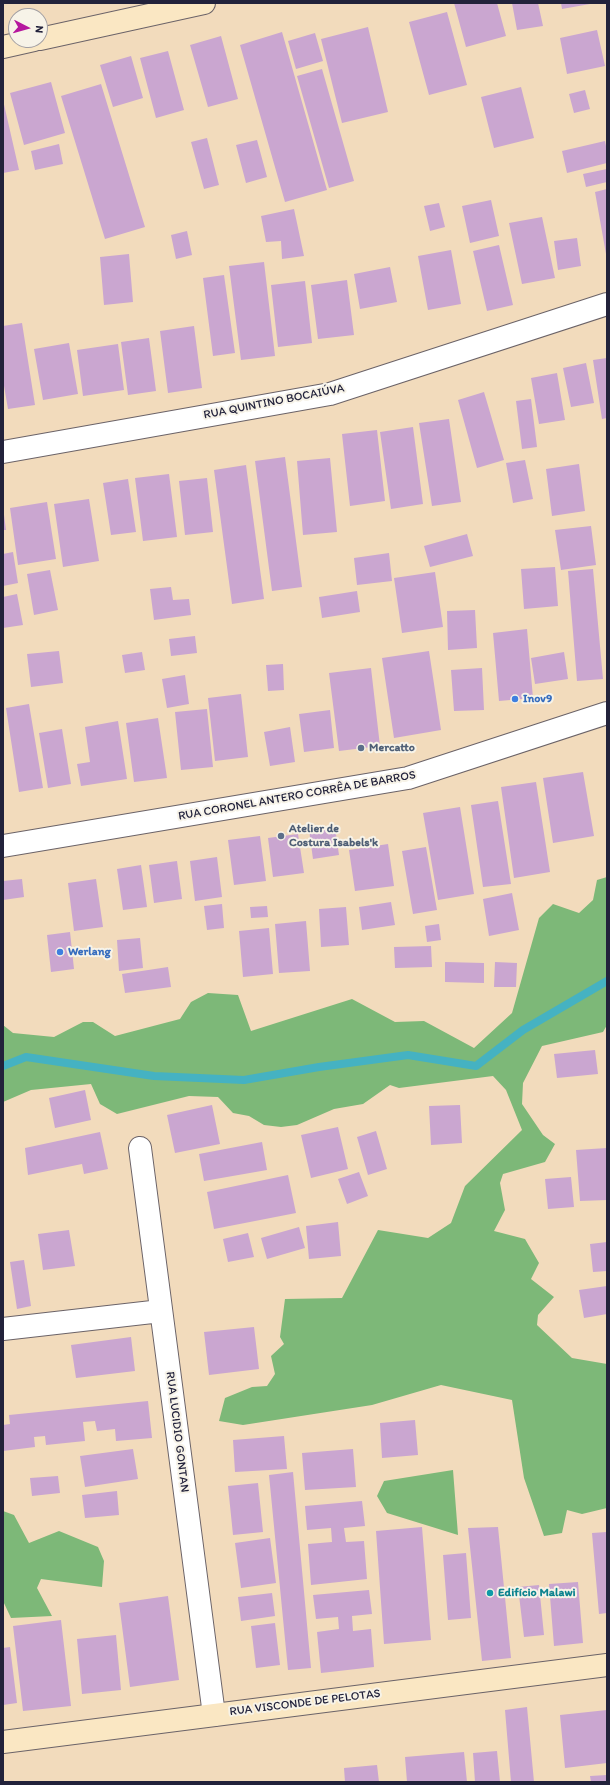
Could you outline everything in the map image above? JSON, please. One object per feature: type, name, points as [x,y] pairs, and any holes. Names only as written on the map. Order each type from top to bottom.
[{"type":"street","points":[[48,37],[204,3]]},
{"type":"street","name":"RUA QUINTINO BOCAIÚVA","points":[[3,452],[330,394],[607,304]]},
{"type":"street","name":"RUA CORONEL ANTERO CORRÊA DE BARROS","points":[[3,846],[408,778],[607,712]]},
{"type":"street","name":"RUA LUCIDIO GONTAN","points":[[140,1148],[214,1715]]},
{"type":"street","points":[[3,1330],[161,1311]]},
{"type":"street","name":"RUA VISCONDE DE PELOTAS","points":[[3,1742],[607,1665]]},
{"type":"green space","points":[[607,877],[607,1025],[603,1032],[542,1046],[523,1083],[522,1104],[543,1135],[555,1144],[545,1162],[503,1174],[500,1183],[505,1210],[494,1231],[525,1239],[539,1263],[531,1279],[554,1297],[538,1315],[537,1325],[572,1358],[607,1364],[607,1508],[582,1514],[567,1510],[562,1533],[544,1536],[524,1478],[512,1400],[441,1385],[372,1405],[243,1425],[219,1421],[225,1398],[252,1387],[267,1386],[275,1374],[271,1356],[284,1344],[280,1337],[285,1299],[342,1298],[378,1230],[428,1238],[451,1223],[465,1186],[522,1130],[506,1090],[493,1076],[399,1088],[390,1085],[363,1104],[334,1109],[297,1125],[281,1127],[264,1125],[249,1116],[233,1113],[218,1097],[189,1096],[117,1114],[100,1104],[91,1084],[31,1090],[3,1102],[3,1025],[13,1033],[54,1037],[83,1022],[93,1022],[115,1036],[180,1019],[191,1002],[208,993],[238,995],[251,1031],[352,999],[395,1022],[424,1021],[474,1048],[512,1013],[539,918],[553,904],[579,913],[593,900],[597,880]]},
{"type":"green space","points":[[453,1470],[458,1535],[387,1513],[377,1496],[384,1481]]},
{"type":"green space","points":[[3,1511],[14,1515],[29,1543],[59,1531],[98,1547],[104,1561],[102,1587],[41,1579],[37,1588],[52,1616],[11,1618],[3,1601]]},
{"type":"building","points":[[454,3],[497,3],[506,36],[466,47]]},
{"type":"building","points":[[512,3],[538,3],[543,26],[517,30]]},
{"type":"building","points":[[561,3],[590,3],[590,4],[562,9]]},
{"type":"building","points":[[447,12],[467,85],[429,95],[409,22]]},
{"type":"building","points":[[368,27],[388,112],[342,123],[321,39]]},
{"type":"building","points":[[597,30],[605,66],[567,74],[560,38]]},
{"type":"building","points":[[282,32],[327,190],[285,202],[240,45]]},
{"type":"building","points":[[315,33],[323,61],[296,69],[288,41]]},
{"type":"building","points":[[221,36],[238,99],[208,107],[190,45]]},
{"type":"building","points":[[168,51],[184,110],[156,118],[140,58]]},
{"type":"building","points":[[131,56],[143,98],[113,107],[100,65]]},
{"type":"building","points":[[322,69],[354,181],[329,188],[297,76]]},
{"type":"building","points":[[51,82],[65,133],[24,145],[10,93]]},
{"type":"building","points":[[101,84],[145,227],[105,239],[61,96]]},
{"type":"building","points":[[521,87],[534,138],[494,148],[481,97]]},
{"type":"building","points":[[585,90],[590,109],[574,113],[569,94]]},
{"type":"building","points":[[3,100],[19,170],[3,173]]},
{"type":"building","points":[[207,138],[219,185],[204,189],[191,142]]},
{"type":"building","points":[[257,140],[267,177],[246,183],[236,145]]},
{"type":"building","points":[[605,141],[607,163],[567,173],[562,151]]},
{"type":"building","points":[[59,144],[63,164],[35,170],[31,151]]},
{"type":"building","points":[[607,169],[607,182],[586,187],[583,174]]},
{"type":"building","points":[[607,189],[607,254],[606,254],[595,192]]},
{"type":"building","points":[[491,200],[499,236],[470,243],[462,206]]},
{"type":"building","points":[[439,203],[445,227],[430,231],[424,206]]},
{"type":"building","points":[[294,209],[304,256],[282,259],[281,241],[266,242],[261,216]]},
{"type":"building","points":[[542,217],[555,278],[522,284],[509,223]]},
{"type":"building","points":[[187,231],[192,255],[176,259],[171,235]]},
{"type":"building","points":[[577,238],[581,266],[558,270],[554,241]]},
{"type":"building","points":[[499,245],[513,305],[487,311],[473,251]]},
{"type":"building","points":[[451,250],[461,304],[428,310],[418,256]]},
{"type":"building","points":[[129,254],[133,302],[104,305],[100,257]]},
{"type":"building","points":[[264,262],[275,356],[241,360],[229,266]]},
{"type":"building","points":[[390,267],[397,302],[360,309],[354,274]]},
{"type":"building","points":[[224,275],[235,353],[213,356],[203,278]]},
{"type":"building","points":[[347,280],[354,335],[318,339],[311,285]]},
{"type":"building","points":[[305,281],[312,343],[278,347],[271,285]]},
{"type":"building","points":[[22,323],[35,405],[8,409],[3,380],[3,326]]},
{"type":"building","points":[[194,326],[202,388],[168,393],[160,331]]},
{"type":"building","points":[[149,338],[156,391],[128,395],[121,342]]},
{"type":"building","points":[[69,343],[78,394],[43,400],[34,349]]},
{"type":"building","points":[[118,344],[124,390],[83,396],[77,350]]},
{"type":"building","points":[[607,358],[607,418],[602,419],[593,360]]},
{"type":"building","points":[[586,363],[594,403],[571,407],[563,368]]},
{"type":"building","points":[[557,373],[565,420],[539,424],[531,378]]},
{"type":"building","points":[[484,392],[504,460],[477,468],[458,400]]},
{"type":"building","points":[[531,399],[537,447],[522,449],[516,401]]},
{"type":"building","points":[[449,419],[461,502],[432,506],[419,423]]},
{"type":"building","points":[[413,427],[423,504],[391,509],[380,432]]},
{"type":"building","points":[[377,430],[385,501],[350,506],[342,434]]},
{"type":"building","points":[[285,457],[302,587],[272,591],[255,461]]},
{"type":"building","points":[[330,458],[337,532],[303,535],[297,461]]},
{"type":"building","points":[[525,460],[533,499],[513,503],[506,463]]},
{"type":"building","points":[[579,464],[585,511],[552,516],[546,469]]},
{"type":"building","points":[[246,465],[264,599],[232,604],[214,470]]},
{"type":"building","points":[[169,474],[177,537],[143,541],[135,478]]},
{"type":"building","points":[[207,478],[213,532],[185,535],[179,481]]},
{"type":"building","points":[[128,479],[136,532],[111,535],[103,483]]},
{"type":"building","points":[[89,499],[99,561],[63,567],[54,504]]},
{"type":"building","points":[[47,502],[56,559],[18,565],[10,508]]},
{"type":"building","points":[[3,507],[6,530],[3,530]]},
{"type":"building","points":[[591,526],[596,565],[561,570],[555,530]]},
{"type":"building","points":[[467,534],[473,556],[430,567],[424,546]]},
{"type":"building","points":[[13,552],[18,583],[3,586],[3,554]]},
{"type":"building","points":[[389,553],[392,581],[357,585],[354,558]]},
{"type":"building","points":[[555,567],[558,606],[524,609],[521,569]]},
{"type":"building","points":[[593,569],[603,679],[577,681],[568,571]]},
{"type":"building","points":[[50,570],[58,610],[34,615],[27,574]]},
{"type":"building","points":[[435,572],[443,627],[402,633],[394,578]]},
{"type":"building","points":[[171,587],[173,600],[189,599],[191,615],[154,620],[150,589]]},
{"type":"building","points":[[357,591],[360,612],[322,618],[319,597]]},
{"type":"building","points":[[17,594],[23,625],[3,628],[3,597]]},
{"type":"building","points":[[475,610],[477,648],[448,650],[447,611]]},
{"type":"building","points":[[527,629],[533,698],[499,701],[493,633]]},
{"type":"building","points":[[195,636],[197,653],[171,656],[169,639]]},
{"type":"building","points":[[59,651],[63,683],[31,687],[27,654]]},
{"type":"building","points":[[429,651],[441,730],[394,738],[382,658]]},
{"type":"building","points":[[142,652],[145,670],[125,673],[122,655]]},
{"type":"building","points":[[564,652],[568,679],[535,684],[531,658]]},
{"type":"building","points":[[283,664],[284,690],[268,691],[266,665]]},
{"type":"building","points":[[371,668],[380,746],[339,751],[329,673]]},
{"type":"building","points":[[482,668],[484,710],[454,711],[451,670]]},
{"type":"building","points":[[185,675],[189,704],[167,708],[162,679]]},
{"type":"building","points":[[241,694],[248,757],[215,761],[208,698]]},
{"type":"building","points":[[29,704],[43,788],[19,792],[6,708]]},
{"type":"building","points":[[207,709],[213,767],[181,770],[175,712]]},
{"type":"building","points":[[330,710],[334,748],[304,752],[299,714]]},
{"type":"building","points":[[158,718],[167,778],[134,782],[126,723]]},
{"type":"building","points":[[118,721],[127,779],[81,786],[77,764],[90,762],[85,727]]},
{"type":"building","points":[[290,727],[295,762],[270,766],[264,732]]},
{"type":"building","points":[[62,729],[71,784],[48,788],[39,733]]},
{"type":"building","points":[[583,772],[594,836],[553,843],[543,778]]},
{"type":"building","points":[[536,782],[550,872],[514,878],[501,787]]},
{"type":"building","points":[[498,801],[511,884],[483,887],[471,805]]},
{"type":"building","points":[[460,807],[474,894],[438,900],[423,813]]},
{"type":"building","points":[[335,827],[339,855],[313,859],[309,830]]},
{"type":"building","points":[[298,834],[304,873],[273,877],[268,838]]},
{"type":"building","points":[[260,836],[266,881],[234,885],[228,840]]},
{"type":"building","points":[[388,844],[394,886],[355,891],[349,850]]},
{"type":"building","points":[[426,847],[437,910],[413,914],[402,851]]},
{"type":"building","points":[[217,857],[222,897],[195,901],[190,861]]},
{"type":"building","points":[[177,861],[182,899],[154,903],[149,865]]},
{"type":"building","points":[[141,865],[147,907],[123,910],[117,869]]},
{"type":"building","points":[[22,879],[24,897],[3,900],[3,881]]},
{"type":"building","points":[[96,879],[103,927],[74,931],[68,883]]},
{"type":"building","points":[[512,893],[519,930],[489,936],[483,899]]},
{"type":"building","points":[[391,902],[395,925],[362,930],[359,907]]},
{"type":"building","points":[[222,904],[224,928],[207,930],[204,906]]},
{"type":"building","points":[[267,906],[268,917],[251,918],[250,907]]},
{"type":"building","points":[[346,907],[349,945],[321,947],[319,909]]},
{"type":"building","points":[[306,921],[310,971],[279,973],[275,924]]},
{"type":"building","points":[[439,924],[441,940],[427,942],[425,926]]},
{"type":"building","points":[[269,928],[273,974],[243,977],[239,931]]},
{"type":"building","name":"Werlang","points":[[70,932],[74,969],[51,972],[47,935]]},
{"type":"building","points":[[140,938],[143,968],[119,971],[117,940]]},
{"type":"building","points":[[431,946],[432,967],[395,968],[394,947]]},
{"type":"building","points":[[445,962],[484,963],[484,983],[445,982]]},
{"type":"building","points":[[495,962],[517,963],[516,987],[494,987]]},
{"type":"building","points":[[168,967],[171,987],[125,993],[122,974]]},
{"type":"building","points":[[595,1050],[598,1074],[557,1078],[554,1054]]},
{"type":"building","points":[[85,1090],[91,1120],[55,1128],[49,1098]]},
{"type":"building","points":[[212,1105],[220,1144],[175,1153],[167,1115]]},
{"type":"building","points":[[460,1105],[462,1143],[431,1145],[429,1106]]},
{"type":"building","points":[[338,1127],[348,1169],[311,1178],[301,1135]]},
{"type":"building","points":[[376,1131],[387,1169],[368,1175],[357,1137]]},
{"type":"building","points":[[100,1132],[108,1169],[84,1174],[82,1164],[28,1175],[25,1148]]},
{"type":"building","points":[[262,1142],[267,1170],[204,1181],[199,1154]]},
{"type":"building","points":[[607,1148],[607,1200],[580,1201],[576,1150]]},
{"type":"building","points":[[359,1172],[368,1196],[347,1204],[338,1179]]},
{"type":"building","points":[[288,1175],[296,1213],[214,1229],[207,1192]]},
{"type":"building","points":[[571,1177],[574,1207],[548,1209],[545,1179]]},
{"type":"building","points":[[338,1222],[341,1256],[309,1259],[306,1226]]},
{"type":"building","points":[[299,1227],[305,1248],[267,1259],[261,1238]]},
{"type":"building","points":[[69,1230],[75,1266],[43,1270],[38,1234]]},
{"type":"building","points":[[248,1233],[254,1257],[228,1262],[223,1239]]},
{"type":"building","points":[[607,1242],[607,1271],[593,1272],[590,1244]]},
{"type":"building","points":[[24,1260],[31,1306],[17,1309],[10,1262]]},
{"type":"building","points":[[607,1286],[607,1314],[584,1318],[579,1290]]},
{"type":"building","points":[[254,1327],[259,1369],[209,1375],[204,1332]]},
{"type":"building","points":[[131,1337],[135,1371],[76,1378],[71,1345]]},
{"type":"building","points":[[148,1401],[152,1438],[116,1441],[115,1429],[97,1431],[95,1421],[83,1422],[85,1441],[46,1445],[45,1436],[34,1437],[35,1447],[3,1451],[3,1425],[10,1424],[9,1415]]},
{"type":"building","points":[[415,1420],[418,1455],[382,1458],[380,1423]]},
{"type":"building","points":[[284,1436],[287,1469],[235,1472],[233,1440]]},
{"type":"building","points":[[133,1449],[138,1479],[85,1487],[80,1456]]},
{"type":"building","points":[[353,1449],[356,1487],[305,1490],[302,1453]]},
{"type":"building","points":[[293,1472],[311,1668],[288,1670],[269,1475]]},
{"type":"building","points":[[58,1476],[60,1493],[32,1496],[30,1478]]},
{"type":"building","points":[[258,1483],[263,1532],[233,1535],[228,1486]]},
{"type":"building","points":[[117,1491],[119,1515],[85,1518],[82,1495]]},
{"type":"building","points":[[362,1501],[365,1526],[344,1528],[346,1542],[364,1541],[367,1579],[311,1585],[308,1544],[332,1542],[331,1528],[307,1530],[305,1506]]},
{"type":"building","points":[[422,1527],[431,1640],[384,1644],[376,1531]]},
{"type":"building","name":"Edifício Malawi","points":[[498,1527],[511,1658],[482,1661],[468,1528]]},
{"type":"building","points":[[607,1532],[607,1613],[599,1614],[592,1533]]},
{"type":"building","points":[[270,1538],[276,1583],[241,1588],[235,1543]]},
{"type":"building","points":[[466,1553],[471,1618],[448,1620],[443,1555]]},
{"type":"building","points":[[578,1582],[583,1643],[554,1646],[549,1584]]},
{"type":"building","points":[[539,1585],[544,1635],[524,1637],[518,1587]]},
{"type":"building","points":[[369,1590],[372,1614],[352,1616],[353,1631],[371,1629],[374,1667],[321,1673],[317,1632],[339,1629],[338,1617],[316,1619],[313,1595]]},
{"type":"building","points":[[272,1593],[275,1616],[241,1621],[238,1597]]},
{"type":"building","points":[[168,1596],[179,1680],[130,1687],[119,1603]]},
{"type":"building","points":[[61,1620],[71,1706],[23,1711],[13,1626]]},
{"type":"building","points":[[275,1623],[280,1665],[256,1668],[251,1626]]},
{"type":"building","points":[[116,1635],[121,1690],[82,1694],[77,1639]]},
{"type":"building","points":[[10,1647],[17,1703],[3,1705],[3,1648]]},
{"type":"building","points":[[527,1707],[534,1782],[511,1782],[505,1710]]},
{"type":"building","points":[[607,1710],[607,1763],[565,1768],[560,1715]]},
{"type":"building","points":[[497,1751],[500,1782],[475,1782],[473,1753]]},
{"type":"building","points":[[464,1752],[467,1782],[407,1782],[405,1757]]},
{"type":"building","points":[[377,1765],[379,1782],[345,1782],[344,1768]]},
{"type":"building","points":[[607,1775],[607,1782],[591,1782],[590,1776]]},
{"type":"waterway","points":[[3,1066],[26,1057],[154,1076],[244,1080],[319,1067],[408,1055],[476,1066],[523,1030],[607,981]]},
{"type":"place","name":"Inov9","points":[[515,699]]},
{"type":"place","name":"Mercatto","points":[[361,748]]},
{"type":"place","name":"Atelier de Costura Isabels'k","points":[[281,836]]},
{"type":"place","name":"Werlang","points":[[60,952]]},
{"type":"place","name":"Edifício Malawi","points":[[490,1593]]}]
